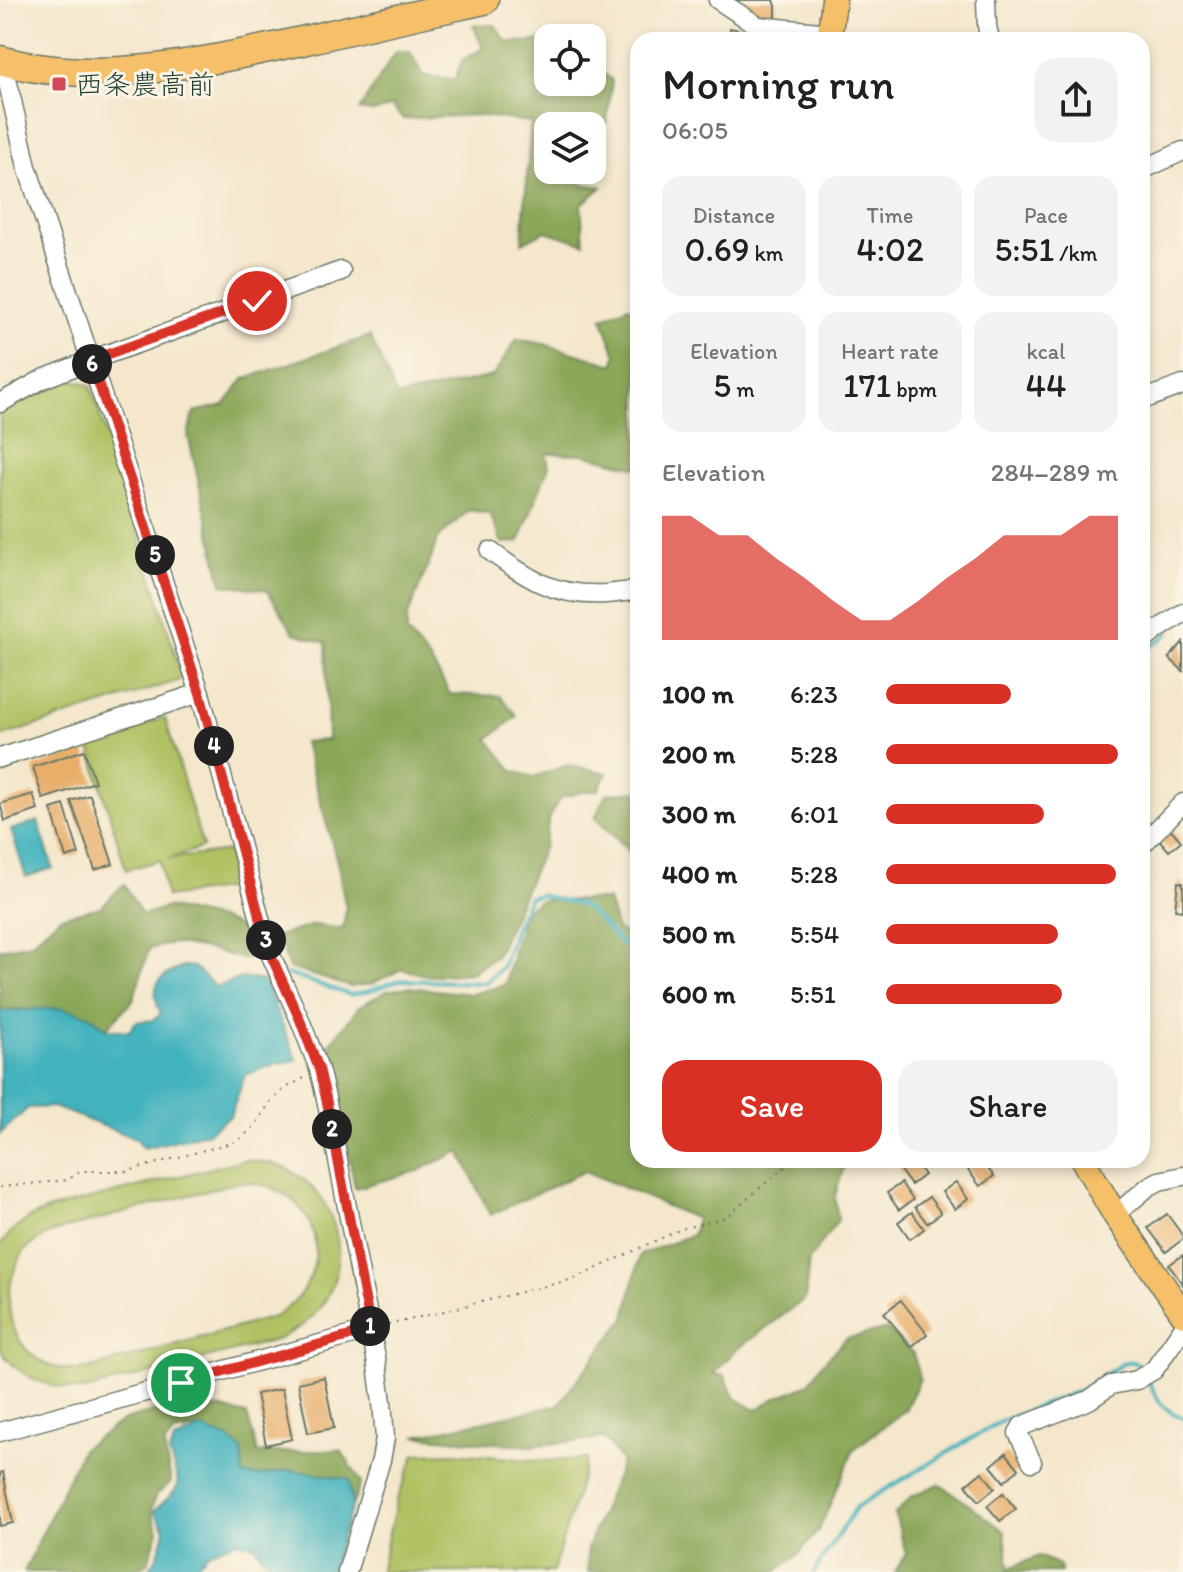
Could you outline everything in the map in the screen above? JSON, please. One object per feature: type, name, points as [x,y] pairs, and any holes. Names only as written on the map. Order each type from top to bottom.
[{"type":"highway","points":[[1,60],[45,70],[135,71],[240,54],[484,0]]},
{"type":"main road","points":[[831,32],[834,0]]},
{"type":"main road","points":[[1088,1168],[1115,1215],[1183,1314]]},
{"type":"street","points":[[718,0],[758,26],[797,32]]},
{"type":"street","points":[[986,0],[988,32]]},
{"type":"street","points":[[1,60],[27,167],[200,693],[268,949],[300,1020],[319,1069],[326,1098],[371,1330],[385,1438],[347,1572]]},
{"type":"street","points":[[1150,166],[1183,151]]},
{"type":"street","points":[[0,403],[43,379],[91,360],[341,271]]},
{"type":"street","points":[[1150,397],[1183,385]]},
{"type":"street","points":[[490,551],[540,585],[568,592],[630,592]]},
{"type":"street","points":[[1150,635],[1183,613]]},
{"type":"street","points":[[0,758],[200,693]]},
{"type":"street","points":[[1150,837],[1183,803]]},
{"type":"street","points":[[1115,1215],[1148,1187],[1159,1181],[1183,1176]]},
{"type":"street","points":[[1032,1462],[1018,1433],[1022,1426],[1089,1400],[1111,1385],[1137,1380],[1154,1370],[1183,1328]]},
{"type":"street","points":[[0,1432],[371,1330]]},
{"type":"path","points":[[0,1187],[68,1180],[80,1171],[128,1171],[238,1141],[254,1127],[269,1104],[284,1089],[319,1069]]},
{"type":"path","points":[[371,1330],[574,1279],[681,1229],[726,1217],[784,1168]]},
{"type":"green space","points":[[473,25],[495,25],[507,42],[534,41],[534,96],[606,96],[606,76],[612,80],[606,123],[606,112],[534,112],[534,184],[602,187],[581,205],[584,243],[545,231],[522,243],[531,122],[475,115],[403,119],[392,106],[373,112],[359,110],[396,52],[410,52],[424,76],[455,79],[462,60],[483,48]]},
{"type":"green space","points":[[630,307],[630,466],[583,454],[546,453],[549,466],[519,542],[502,543],[490,514],[469,510],[437,539],[407,617],[407,633],[431,661],[450,694],[500,696],[517,716],[488,739],[513,771],[534,777],[568,765],[607,773],[598,790],[560,798],[549,817],[544,846],[496,956],[471,973],[430,976],[402,969],[371,984],[351,987],[289,968],[278,936],[314,925],[343,929],[346,909],[338,865],[304,742],[328,740],[326,643],[294,633],[267,590],[222,584],[188,435],[194,412],[224,405],[244,379],[370,336],[397,397],[493,376],[517,339],[613,365],[616,355],[602,318]]},
{"type":"green space","points":[[71,379],[90,385],[182,677],[0,737],[0,413]]},
{"type":"green space","points":[[165,718],[203,847],[168,859],[228,851],[233,888],[166,897],[160,860],[126,870],[88,741]]},
{"type":"green space","points":[[630,792],[630,852],[595,818],[606,794]]},
{"type":"green space","points":[[124,884],[142,915],[167,907],[223,920],[254,935],[261,955],[242,959],[173,943],[149,949],[133,1000],[106,1029],[89,1015],[14,1009],[0,1011],[0,949],[31,943],[60,917],[101,907]]},
{"type":"green space","points":[[541,900],[608,900],[617,930],[630,936],[630,1168],[844,1168],[835,1196],[838,1220],[809,1260],[805,1299],[737,1349],[713,1374],[725,1376],[734,1397],[756,1410],[809,1384],[821,1365],[846,1339],[887,1329],[913,1353],[920,1379],[905,1410],[854,1449],[819,1530],[798,1555],[775,1572],[588,1572],[587,1548],[622,1462],[604,1438],[529,1446],[416,1436],[558,1405],[625,1318],[640,1255],[692,1235],[697,1219],[585,1171],[490,1215],[460,1151],[418,1171],[355,1188],[325,1050],[359,1007],[386,991],[408,987],[471,994],[505,985],[526,909]]},
{"type":"green space","points":[[243,1160],[270,1163],[304,1180],[330,1214],[338,1256],[335,1277],[327,1297],[314,1315],[279,1339],[85,1390],[60,1388],[26,1375],[0,1349],[0,1246],[11,1232],[29,1218],[50,1209]],"holes":[[[238,1182],[266,1186],[288,1197],[304,1214],[313,1234],[315,1256],[310,1278],[296,1299],[274,1317],[83,1370],[46,1364],[31,1354],[21,1342],[13,1327],[9,1295],[18,1263],[35,1241],[53,1232]]]},
{"type":"green space","points":[[179,1405],[210,1406],[247,1415],[258,1453],[341,1450],[361,1482],[352,1507],[348,1479],[290,1470],[258,1476],[243,1475],[201,1428],[174,1433],[164,1446],[171,1482],[156,1495],[151,1510],[158,1531],[148,1563],[130,1572],[24,1572],[82,1449],[124,1420]]},
{"type":"green space","points":[[454,1453],[542,1461],[587,1459],[553,1572],[380,1572],[396,1503],[415,1454]]},
{"type":"green space","points":[[939,1484],[1005,1532],[1009,1568],[1039,1556],[1059,1565],[1061,1572],[895,1572],[906,1554],[895,1514],[912,1496]]},
{"type":"water","points":[[38,821],[53,868],[26,877],[11,830]]},
{"type":"water","points":[[185,966],[194,967],[216,987],[241,978],[264,981],[297,1060],[245,1075],[230,1116],[207,1133],[144,1148],[137,1139],[54,1107],[28,1108],[0,1134],[0,1011],[61,1008],[89,1015],[107,1029],[129,1031],[136,1022],[153,1020],[161,1014],[155,995],[158,983]]},
{"type":"water","points":[[201,1428],[229,1439],[242,1449],[243,1475],[258,1476],[290,1470],[349,1479],[352,1507],[330,1572],[274,1572],[254,1545],[235,1541],[208,1553],[190,1572],[146,1572],[156,1558],[165,1529],[154,1511],[175,1491],[178,1481],[169,1453],[174,1441]]},
{"type":"building","points":[[730,0],[774,0],[776,20],[760,20]]},
{"type":"building","points":[[730,28],[750,32],[730,32]]},
{"type":"building","points":[[1183,642],[1183,671],[1169,658]]},
{"type":"building","points":[[84,750],[95,782],[43,799],[33,767]]},
{"type":"building","points":[[33,794],[38,810],[5,821],[0,804]]},
{"type":"building","points":[[90,795],[113,864],[95,870],[71,801]]},
{"type":"building","points":[[64,805],[79,854],[66,858],[51,809]]},
{"type":"building","points":[[1168,826],[1181,841],[1169,851],[1156,836]]},
{"type":"building","points":[[1178,882],[1183,883],[1183,911],[1175,910]]},
{"type":"building","points":[[919,1168],[924,1175],[911,1185],[899,1169]]},
{"type":"building","points":[[988,1168],[994,1176],[980,1186],[968,1170]]},
{"type":"building","points":[[956,1182],[968,1199],[955,1209],[942,1192]]},
{"type":"building","points":[[901,1183],[913,1200],[899,1210],[887,1193]]},
{"type":"building","points":[[929,1197],[941,1213],[927,1223],[915,1207]]},
{"type":"building","points":[[912,1212],[924,1229],[910,1239],[898,1222]]},
{"type":"building","points":[[1167,1214],[1183,1239],[1166,1252],[1148,1228]]},
{"type":"building","points":[[1183,1255],[1183,1285],[1169,1265]]},
{"type":"building","points":[[901,1300],[927,1334],[911,1347],[884,1313]]},
{"type":"building","points":[[324,1377],[334,1428],[308,1433],[298,1383]]},
{"type":"building","points":[[282,1389],[292,1439],[266,1445],[256,1394]]},
{"type":"building","points":[[1006,1453],[1019,1469],[1004,1482],[991,1466]]},
{"type":"building","points":[[3,1472],[13,1523],[0,1526],[0,1473]]},
{"type":"building","points":[[982,1472],[995,1488],[979,1501],[966,1485]]},
{"type":"building","points":[[1003,1493],[1016,1509],[1000,1521],[987,1506]]},
{"type":"waterway","points":[[1150,647],[1169,633]]},
{"type":"waterway","points":[[287,974],[351,995],[399,980],[485,983],[502,967],[529,897],[541,895],[581,905],[625,947],[630,948]]},
{"type":"waterway","points":[[814,1572],[856,1508],[871,1498],[1001,1421],[1083,1389],[1125,1362],[1136,1363],[1144,1370]]},
{"type":"waterway","points":[[1147,1378],[1160,1402],[1183,1418]]},
{"type":"place","name":"西条農高前","points":[[59,84]]},
{"type":"route","points":[[181,1383],[371,1330],[319,1069],[268,949],[200,693],[91,360],[257,301]]}]
